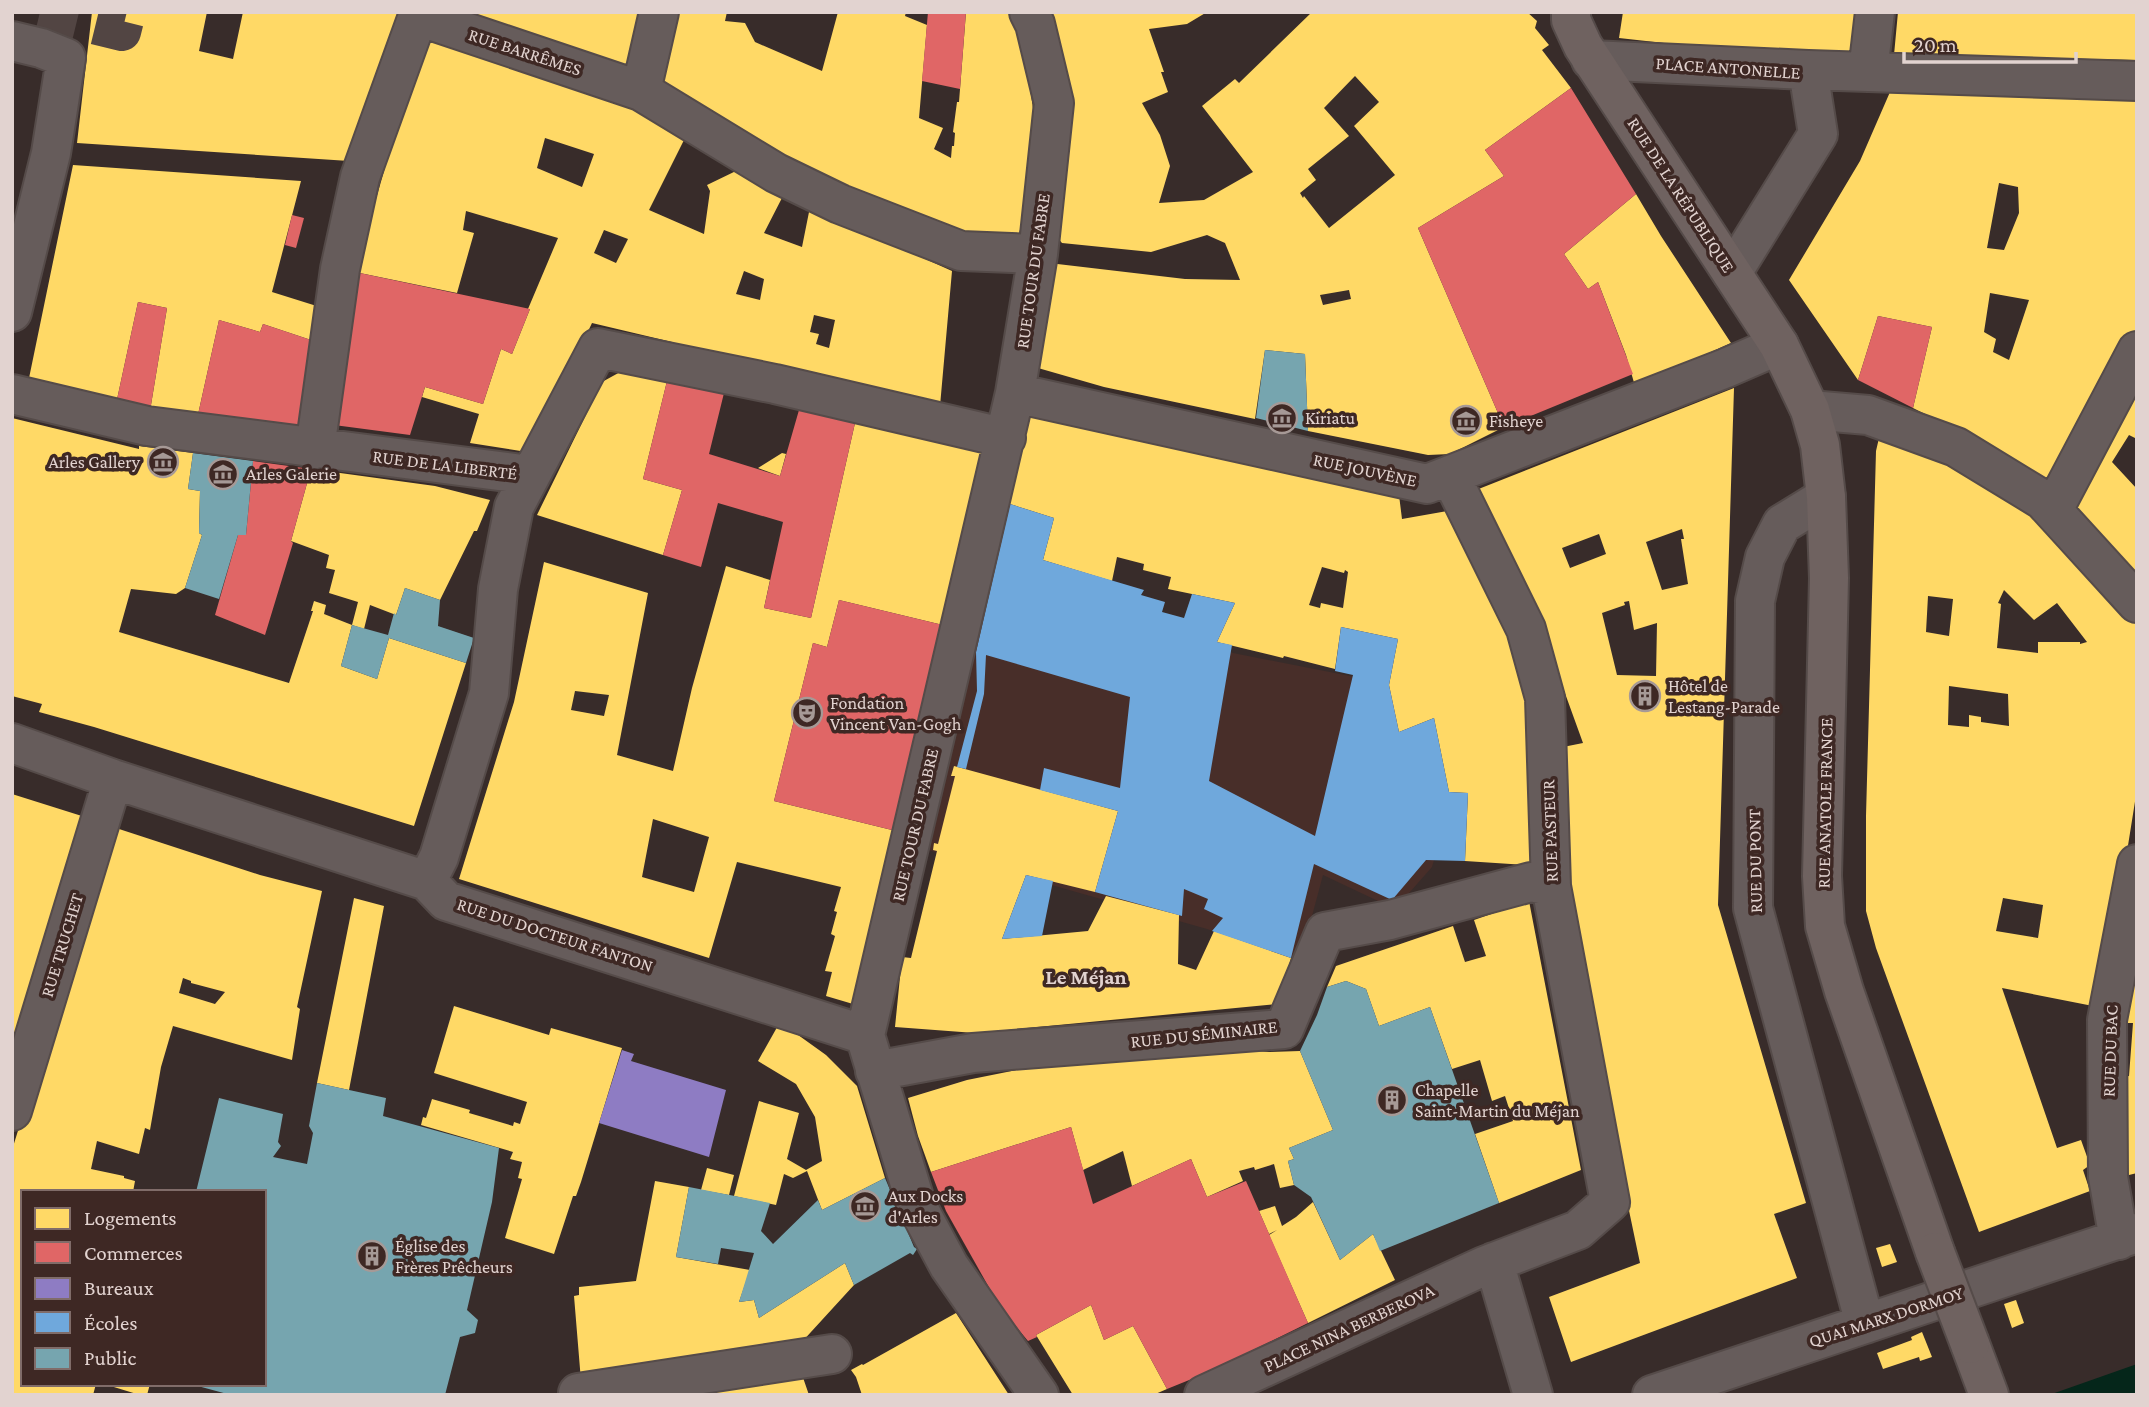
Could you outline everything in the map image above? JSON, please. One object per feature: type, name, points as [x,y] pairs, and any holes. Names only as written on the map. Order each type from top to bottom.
[{"type":"main road","name":"RUE DE LA RÉPUBLIQUE","points":[[1576,30],[1779,345]]},
{"type":"main road","name":"RUE ANATOLE FRANCE","points":[[1779,345],[1810,410],[1820,445],[1826,497],[1829,578],[1822,876],[1825,926],[1843,991],[1935,1252],[1989,1395]]},
{"type":"street","points":[[641,91],[659,12]]},
{"type":"street","name":"RUE TOUR DU FABRE","points":[[870,1053],[1006,438],[1038,254],[1054,103],[1030,12]]},
{"type":"street","points":[[1868,72],[1875,12]]},
{"type":"street","name":"RUE BARRÊMES","points":[[314,449],[340,269],[360,177],[418,16],[641,91],[776,173],[840,204],[961,251],[1038,254]]},
{"type":"street","name":"PLACE ANTONELLE","points":[[1576,30],[1808,71],[1818,134],[1732,273]]},
{"type":"street","points":[[12,41],[66,58],[51,153],[12,312]]},
{"type":"street","points":[[1808,71],[2137,81]]},
{"type":"street","name":"RUE JOUVÈNE","points":[[1015,393],[1427,484],[1779,345]]},
{"type":"street","name":"RUE DE LA LIBERTÉ","points":[[12,394],[147,426],[530,475],[598,348],[775,384],[1006,438]]},
{"type":"street","points":[[2053,510],[2137,351]]},
{"type":"street","points":[[1810,410],[1868,415],[1956,447],[2043,500],[2137,603]]},
{"type":"street","points":[[427,881],[439,857],[489,693],[500,575],[514,506],[530,475]]},
{"type":"street","name":"RUE PASTEUR","points":[[1450,475],[1526,629],[1545,698],[1551,886],[1610,1202]]},
{"type":"street","name":"RUE DU PONT","points":[[1826,497],[1782,524],[1765,557],[1755,601],[1752,908],[1864,1324]]},
{"type":"street","name":"RUE DU DOCTEUR FANTON","points":[[12,743],[113,779],[427,881],[446,901],[870,1053]]},
{"type":"street","name":"RUE TRUCHET","points":[[12,1111],[113,779]]},
{"type":"street","name":"RUE DU BAC","points":[[2128,1236],[2108,1177],[2107,1020],[2137,864]]},
{"type":"street","name":"RUE DU SÉMINAIRE","points":[[870,1053],[973,1053],[1284,1029],[1325,932],[1390,920],[1531,882],[1551,886]]},
{"type":"street","points":[[870,1053],[916,1204],[949,1266],[1039,1395]]},
{"type":"street","name":"PLACE NINA BERBEROVA","points":[[1204,1395],[1494,1262],[1578,1230],[1610,1202]]},
{"type":"street","name":"QUAI MARX DORMOY","points":[[1652,1395],[2128,1236]]},
{"type":"street","points":[[1494,1262],[1533,1395]]},
{"type":"street","points":[[578,1393],[832,1354]]},
{"type":"shaded area","points":[[998,543],[1233,653],[1396,685],[1452,797],[1432,867],[1395,909],[1323,875],[1300,961],[1207,929],[928,850]]},
{"type":"shaded area","points":[[2137,1364],[2137,1395],[2049,1395]]},
{"type":"building: Logements","points":[[92,12],[207,12],[199,51],[233,59],[243,12],[401,12],[349,161],[77,143]]},
{"type":"building: Logements","points":[[460,12],[649,12],[635,74]]},
{"type":"building: Logements","points":[[674,12],[727,12],[725,21],[745,23],[755,42],[822,71],[838,12],[906,12],[905,16],[927,25],[919,118],[943,128],[934,149],[951,158],[959,102],[966,12],[1018,12],[1035,121],[1026,205],[1017,242],[951,236],[884,210],[733,129],[660,85]]},
{"type":"building: Logements","points":[[1048,12],[1207,12],[1187,24],[1149,29],[1168,92],[1142,103],[1160,135],[1170,166],[1159,203],[1204,200],[1253,172],[1202,106],[1235,79],[1239,83],[1312,12],[1527,12],[1537,21],[1535,28],[1549,45],[1542,50],[1571,88],[1485,150],[1504,176],[1418,228],[1504,427],[1450,454],[1428,455],[1308,431],[1305,354],[1265,350],[1255,419],[1104,387],[1038,368],[1049,263],[1185,279],[1240,280],[1225,243],[1207,235],[1151,252],[1062,243],[1052,231]],"holes":[[[1355,76],[1379,102],[1354,126],[1395,175],[1329,228],[1300,193],[1316,180],[1308,169],[1349,136],[1324,108]],[[1349,290],[1351,299],[1323,305],[1320,295]]]},
{"type":"building: Logements","points":[[1623,12],[1861,12],[1857,54],[1700,47],[1619,38]]},
{"type":"building: Logements","points":[[1898,12],[2137,12],[2137,60],[1894,55]]},
{"type":"building: Logements","points":[[430,35],[618,101],[687,134],[649,210],[704,234],[710,191],[707,185],[738,170],[784,194],[764,233],[802,247],[810,207],[952,271],[940,406],[670,348],[672,342],[592,323],[527,452],[470,443],[479,414],[422,397],[425,387],[483,404],[501,349],[512,354],[558,238],[466,211],[463,230],[474,233],[457,293],[355,272],[401,112]],"holes":[[[545,138],[594,154],[582,187],[537,168]],[[604,230],[628,239],[616,263],[594,253]],[[744,271],[764,279],[760,300],[736,294]],[[814,315],[835,320],[829,348],[816,344],[819,334],[810,332]]]},
{"type":"building: Logements","points":[[1890,92],[2137,100],[2137,330],[2053,485],[1979,441],[1913,408],[1932,327],[1878,316],[1858,380],[1789,280],[1860,161]],"holes":[[[1999,183],[2018,187],[2019,213],[2004,250],[1987,248]],[[1990,293],[2029,300],[2009,360],[1993,352],[1996,339],[1984,332]]]},
{"type":"building: Logements","points":[[73,165],[301,181],[272,292],[323,308],[317,342],[263,324],[260,332],[219,320],[197,419],[150,411],[167,308],[138,302],[116,404],[28,383]]},
{"type":"building: Logements","points":[[1636,194],[1731,343],[1635,386],[1598,282],[1588,289],[1564,254]]},
{"type":"building: Logements","points":[[622,371],[667,381],[643,479],[682,490],[663,555],[537,515],[602,382]]},
{"type":"building: Logements","points":[[2137,377],[2137,439],[2129,435],[2112,462],[2137,489],[2137,583],[2071,500]]},
{"type":"building: Logements","points":[[1734,388],[1718,905],[1806,1203],[1774,1214],[1797,1278],[1571,1362],[1549,1297],[1640,1263],[1568,919],[1558,748],[1583,743],[1545,638],[1471,492]],"holes":[[[1682,529],[1688,584],[1662,590],[1646,542]],[[1599,534],[1606,554],[1570,568],[1562,548]],[[1629,601],[1634,630],[1657,623],[1656,676],[1617,675],[1602,613],[1625,605],[1624,602]]]},
{"type":"building: Logements","points":[[1026,415],[1399,495],[1402,519],[1453,510],[1517,639],[1534,715],[1543,866],[1465,861],[1468,793],[1449,792],[1434,718],[1399,732],[1389,685],[1398,639],[1341,627],[1335,669],[1217,642],[1235,603],[1168,589],[1171,577],[1143,570],[1144,564],[1117,557],[1112,581],[1043,560],[1054,518],[1005,504]],"holes":[[[1322,567],[1344,573],[1345,570],[1348,572],[1343,608],[1321,603],[1320,608],[1309,605]]]},
{"type":"building: Logements","points":[[12,418],[139,449],[139,446],[193,453],[188,489],[200,491],[199,533],[202,535],[185,588],[176,594],[131,589],[119,632],[289,683],[314,601],[326,605],[324,614],[352,625],[341,666],[377,679],[389,638],[466,663],[414,826],[39,712],[42,704],[12,696]]},
{"type":"building: Logements","points":[[855,423],[983,449],[947,626],[839,600],[827,647],[813,643],[774,801],[896,831],[853,1004],[826,996],[832,972],[825,971],[835,936],[831,934],[841,887],[737,862],[709,958],[459,879],[514,702],[544,562],[648,593],[617,755],[673,771],[692,688],[726,566],[770,580],[764,608],[811,618]],"holes":[[[575,691],[609,695],[604,716],[571,710]],[[653,819],[709,837],[694,892],[642,877]]]},
{"type":"building: Logements","points":[[1879,438],[1954,466],[2048,527],[2094,571],[2137,623],[2137,789],[2119,902],[2098,1007],[2002,988],[2057,1148],[2081,1140],[2090,1165],[2083,1170],[2090,1191],[1979,1232],[1876,948],[1866,911],[1876,451]],"holes":[[[2004,590],[2034,620],[2057,603],[2087,642],[2038,642],[2038,653],[1997,648],[2001,604],[1998,603]],[[1928,596],[1953,599],[1949,636],[1926,632]],[[1949,686],[2008,694],[2009,726],[1981,722],[1981,717],[1969,715],[1969,727],[1948,725]],[[2003,898],[2043,905],[2038,938],[1996,931]]]},
{"type":"building: Logements","points":[[782,453],[786,454],[780,476],[758,468]]},
{"type":"building: Logements","points":[[311,469],[435,486],[490,500],[477,531],[474,531],[440,600],[405,588],[396,615],[370,605],[364,629],[352,625],[358,602],[329,593],[335,570],[326,568],[329,555],[291,541]]},
{"type":"building: Logements","points":[[954,766],[1118,811],[1095,892],[1026,875],[1002,939],[1088,931],[1106,896],[1179,915],[1178,964],[1196,970],[1214,931],[1291,958],[1278,1004],[975,1033],[895,1027],[902,957],[911,958],[937,851],[933,850],[934,843],[938,844],[955,776],[951,776]]},
{"type":"building: Logements","points":[[12,794],[85,817],[12,1051]]},
{"type":"building: Logements","points":[[116,828],[260,875],[322,891],[297,1007],[300,1009],[292,1060],[173,1026],[161,1067],[150,1130],[145,1128],[139,1154],[97,1141],[91,1169],[135,1181],[133,1190],[21,1190],[21,1386],[95,1386],[93,1395],[12,1395],[12,1150],[21,1121],[27,1122]],"holes":[[[183,978],[191,983],[225,992],[215,1004],[179,993]]]},
{"type":"building: Logements","points":[[354,898],[384,906],[349,1090],[317,1083]]},
{"type":"building: Logements","points":[[1529,901],[1581,1170],[1499,1203],[1475,1134],[1513,1121],[1505,1096],[1492,1101],[1480,1060],[1452,1069],[1430,1007],[1379,1026],[1366,989],[1346,981],[1327,987],[1336,966],[1453,926],[1465,962],[1486,956],[1474,920]]},
{"type":"building: Logements","points":[[2137,959],[2137,1173],[2121,1177],[2121,1077],[2129,1076],[2133,1023],[2126,1023],[2127,1007]]},
{"type":"building: Logements","points":[[454,1006],[549,1035],[551,1028],[622,1048],[581,1182],[576,1196],[573,1196],[554,1254],[505,1238],[522,1179],[518,1178],[522,1162],[510,1159],[513,1152],[421,1125],[432,1099],[513,1126],[514,1122],[520,1124],[527,1102],[434,1073]]},
{"type":"building: Logements","points":[[780,1022],[826,1055],[857,1086],[885,1178],[822,1210],[807,1171],[793,1178],[784,1174],[776,1205],[734,1196],[759,1101],[799,1113],[787,1159],[806,1170],[822,1161],[815,1117],[796,1084],[758,1061]]},
{"type":"building: Logements","points":[[1211,1048],[1300,1051],[1333,1130],[1289,1148],[1294,1159],[1288,1161],[1294,1185],[1280,1188],[1274,1164],[1255,1170],[1254,1167],[1239,1171],[1243,1181],[1207,1197],[1191,1159],[1132,1186],[1123,1151],[1083,1170],[1071,1127],[931,1172],[908,1098],[967,1080],[1051,1063]]},
{"type":"building: Logements","points":[[707,1168],[734,1175],[729,1195],[701,1190]]},
{"type":"building: Logements","points":[[655,1181],[689,1187],[676,1257],[750,1270],[739,1302],[754,1300],[759,1318],[845,1263],[854,1285],[800,1344],[581,1381],[574,1296],[579,1295],[579,1287],[636,1281]]},
{"type":"building: Logements","points":[[1313,1202],[1340,1260],[1373,1234],[1395,1280],[1308,1323],[1269,1235],[1277,1230],[1269,1234],[1259,1211],[1275,1206],[1282,1226]]},
{"type":"building: Logements","points":[[1890,1244],[1897,1262],[1882,1267],[1876,1248]]},
{"type":"building: Logements","points":[[2016,1300],[2024,1323],[2012,1328],[2004,1304]]},
{"type":"building: Logements","points":[[1091,1305],[1104,1340],[1133,1326],[1167,1389],[1153,1395],[1073,1395],[1036,1335]]},
{"type":"building: Logements","points":[[956,1313],[1009,1395],[862,1395],[851,1370]]},
{"type":"building: Logements","points":[[1922,1332],[1932,1357],[1920,1361],[1919,1357],[1883,1369],[1877,1353],[1912,1340],[1911,1337]]},
{"type":"building: Logements","points":[[799,1366],[809,1395],[645,1395]]},
{"type":"building: Logements","points":[[111,1386],[149,1386],[147,1395]]},
{"type":"building: Commerces","points":[[928,12],[966,12],[960,89],[922,81]]},
{"type":"building: Commerces","points":[[1571,88],[1636,194],[1564,254],[1588,289],[1598,282],[1633,374],[1504,427],[1418,228],[1504,176],[1485,150]]},
{"type":"building: Commerces","points":[[292,215],[304,218],[296,248],[285,245]]},
{"type":"building: Commerces","points":[[355,272],[530,309],[512,354],[501,349],[483,404],[425,387],[410,435],[334,425]]},
{"type":"building: Commerces","points":[[138,302],[167,308],[150,411],[116,404]]},
{"type":"building: Commerces","points":[[1878,316],[1932,327],[1913,408],[1858,380]]},
{"type":"building: Commerces","points":[[219,320],[260,332],[263,324],[317,342],[307,432],[197,419]]},
{"type":"building: Commerces","points":[[667,381],[724,393],[709,454],[780,476],[799,410],[855,423],[811,618],[764,608],[783,522],[718,503],[701,567],[663,555],[682,490],[643,479]]},
{"type":"building: Commerces","points":[[253,461],[311,469],[291,541],[293,543],[265,635],[215,615],[238,535],[246,535]]},
{"type":"building: Commerces","points":[[839,600],[947,626],[896,831],[774,801],[813,643],[827,647]]},
{"type":"building: Commerces","points":[[1071,1127],[1093,1204],[1191,1159],[1207,1197],[1246,1181],[1308,1323],[1204,1374],[1167,1389],[1133,1326],[1104,1340],[1091,1305],[1028,1341],[1000,1307],[946,1211],[931,1172]]},
{"type":"building: Bureaux","points":[[622,1050],[634,1054],[631,1061],[726,1090],[709,1157],[599,1123]]},
{"type":"building: Écoles","points":[[1010,504],[1054,518],[1043,560],[1144,590],[1141,595],[1165,602],[1162,612],[1184,618],[1192,594],[1235,603],[1217,642],[1232,645],[1209,781],[1315,836],[1353,675],[1335,671],[1341,627],[1398,639],[1389,685],[1399,732],[1434,718],[1449,792],[1468,793],[1465,861],[1426,860],[1392,900],[1314,864],[1291,958],[1212,931],[1223,918],[1204,909],[1208,899],[1184,889],[1182,916],[1095,892],[1118,811],[1040,790],[1044,768],[1120,788],[1130,697],[986,655],[984,694],[966,769],[957,767],[977,691],[976,652]]},
{"type":"building: Écoles","points":[[1026,875],[1053,881],[1042,936],[1002,939]]},
{"type":"building: Public","points":[[1265,350],[1305,354],[1308,431],[1256,418]]},
{"type":"building: Public","points":[[193,453],[253,461],[246,535],[238,535],[219,599],[185,588],[202,535],[199,533],[200,491],[188,489]]},
{"type":"building: Public","points":[[405,588],[440,600],[438,626],[474,638],[466,663],[389,638],[377,679],[341,666],[352,625],[388,635]]},
{"type":"building: Public","name":"Chapelle Saint-Martin du Méjan","points":[[1346,981],[1366,989],[1379,1026],[1430,1007],[1499,1203],[1380,1251],[1373,1234],[1340,1260],[1311,1197],[1294,1185],[1288,1161],[1294,1159],[1289,1148],[1333,1130],[1300,1051],[1327,987]]},
{"type":"building: Public","name":"Église des Frères Prêcheurs","points":[[317,1083],[386,1098],[383,1116],[499,1148],[492,1202],[467,1310],[478,1320],[475,1333],[460,1337],[445,1395],[231,1395],[198,1386],[266,1386],[266,1190],[196,1190],[219,1098],[283,1114],[278,1142],[281,1146],[273,1157],[307,1164],[313,1133],[309,1126]]},
{"type":"building: Public","points":[[885,1178],[917,1249],[913,1255],[910,1253],[854,1285],[845,1263],[759,1318],[754,1300],[739,1302],[754,1253],[721,1248],[718,1264],[676,1257],[689,1187],[770,1203],[761,1231],[773,1244],[818,1200],[822,1210]]},
{"type":"tunnel","points":[[40,12],[122,32],[127,12]]},
{"type":"place","name":"Kiriatu","points":[[1282,418]]},
{"type":"place","name":"Fisheye","points":[[1466,421]]},
{"type":"place","name":"Arles Gallery","points":[[163,462]]},
{"type":"place","name":"Arles Galerie","points":[[223,474]]},
{"type":"place","name":"Hôtel de Lestang-Parade","points":[[1645,696]]},
{"type":"place","name":"Fondation Vincent Van-Gogh","points":[[807,713]]},
{"type":"place","name":"Chapelle Saint-Martin du Méjan","points":[[1392,1100]]},
{"type":"place","name":"Aux Docks d'Arles","points":[[865,1206]]},
{"type":"place","name":"Église des Frères Prêcheurs","points":[[372,1256]]},
{"type":"district","name":"Le Méjan","points":[[1086,977]]}]
